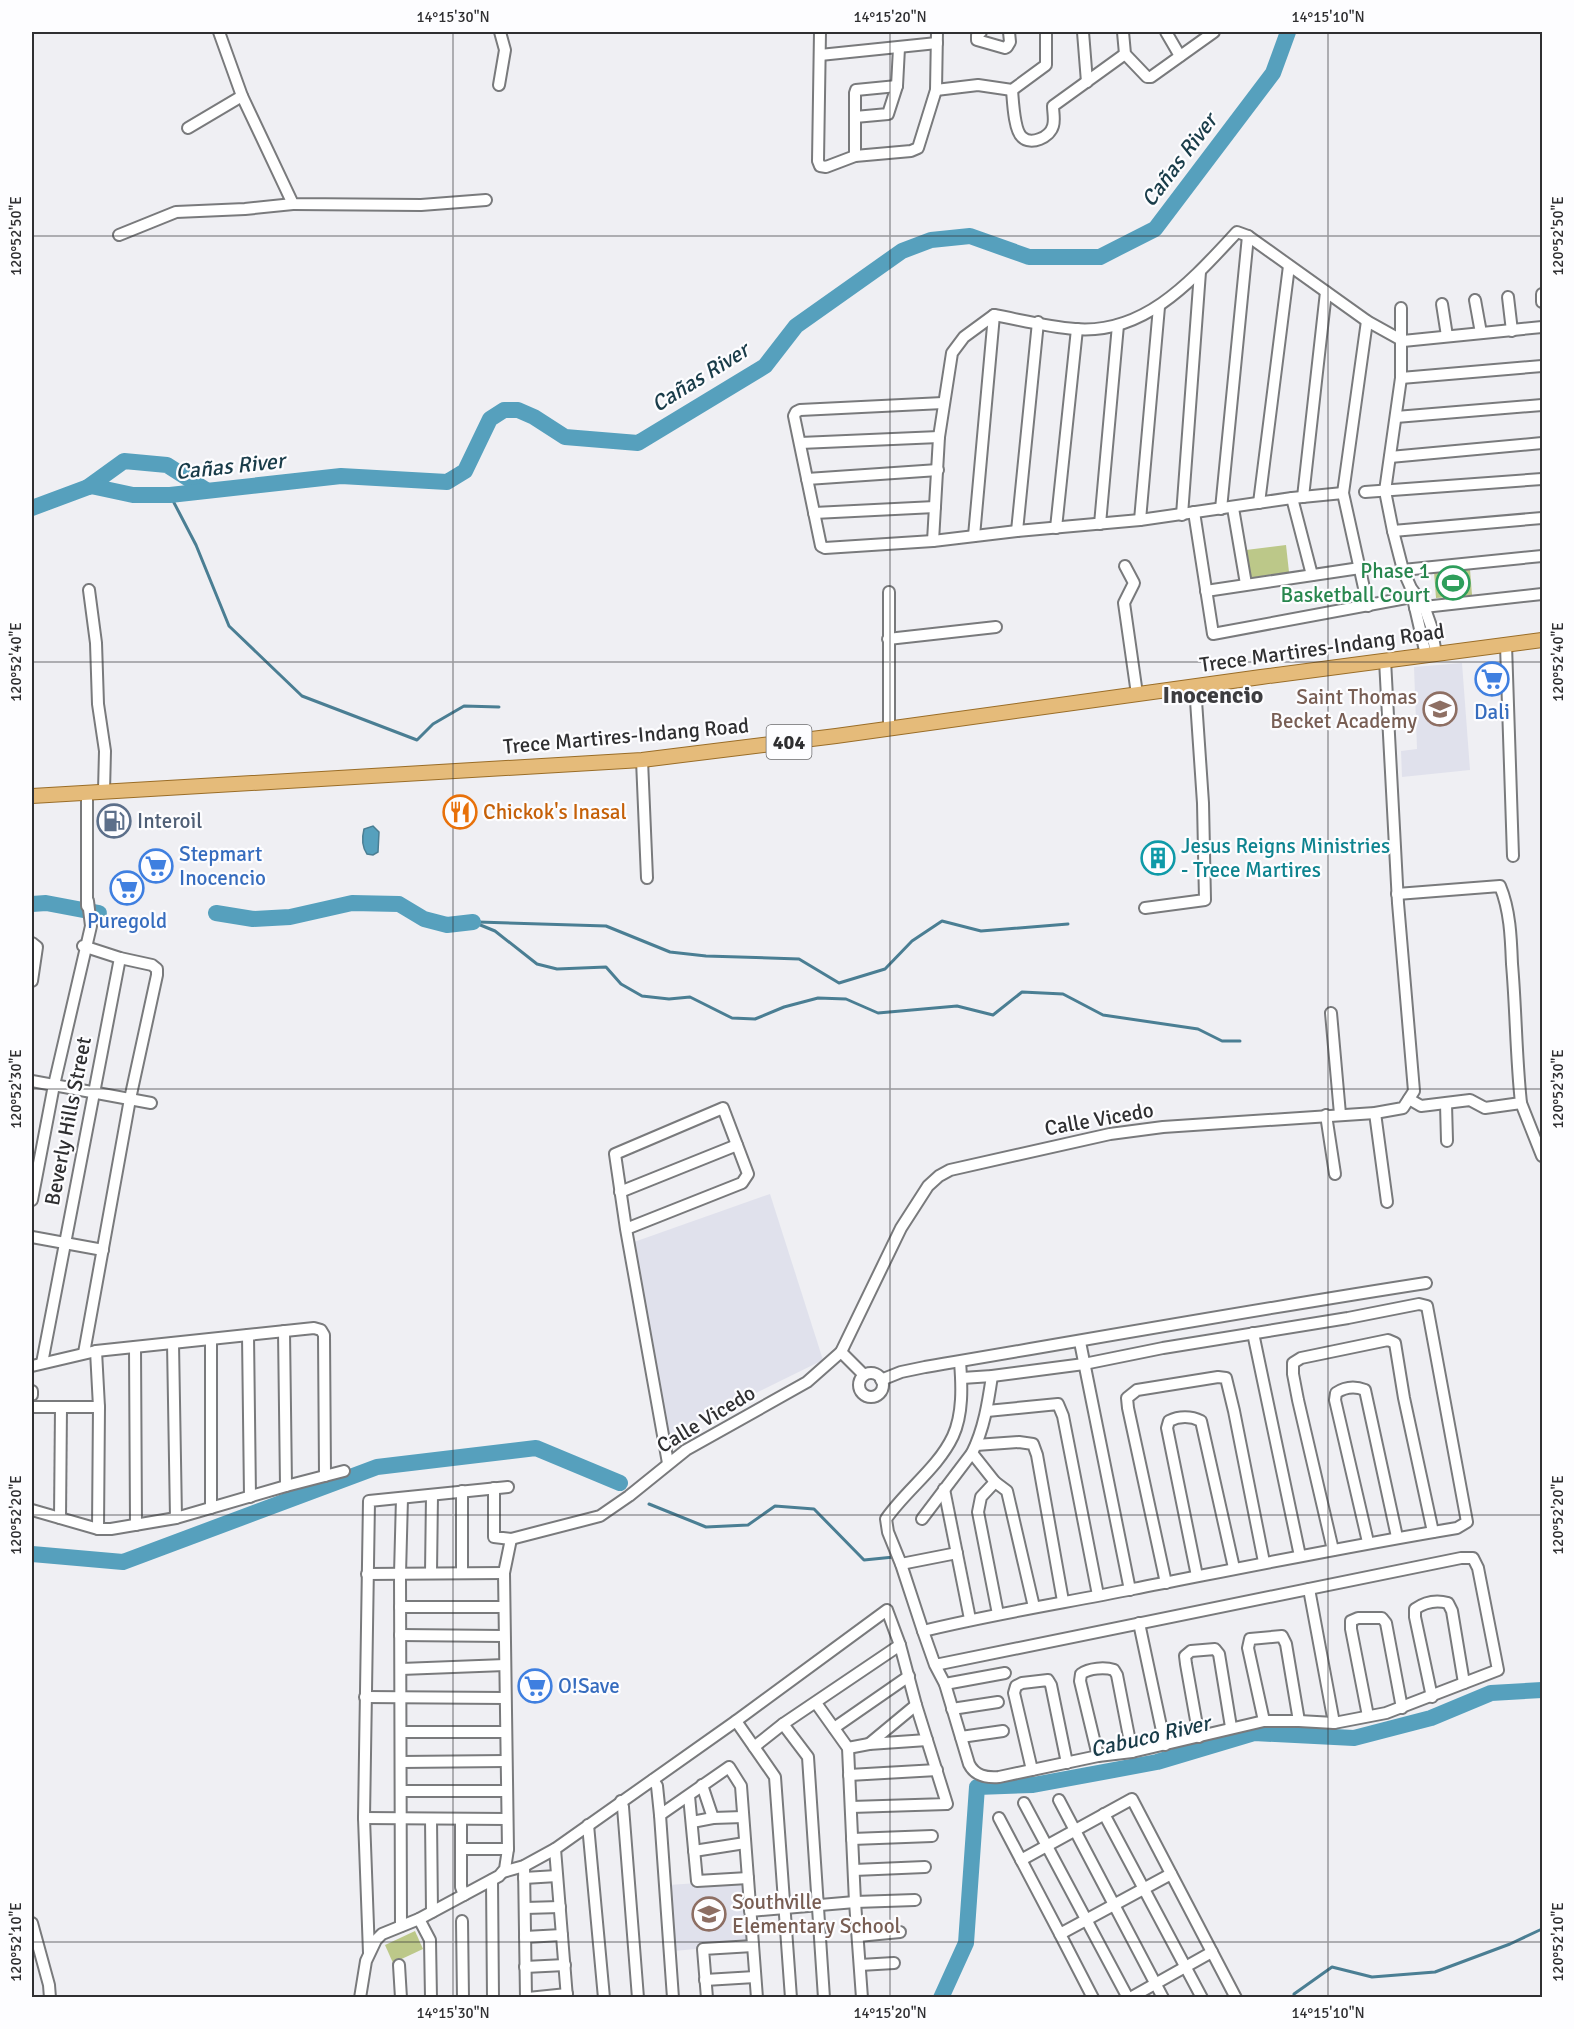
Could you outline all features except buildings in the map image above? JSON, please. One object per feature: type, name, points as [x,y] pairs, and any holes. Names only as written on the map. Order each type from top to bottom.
[{"type":"main road","name":"Trece Martires-Indang Road","points":[[32,796],[642,759],[889,729],[1542,640]]},
{"type":"street","points":[[219,32],[242,96],[293,204]]},
{"type":"street","points":[[499,85],[505,50],[500,32]]},
{"type":"street","points":[[820,32],[818,161],[820,166],[826,167],[855,156],[915,151],[918,148],[936,90],[937,32]]},
{"type":"street","points":[[981,32],[977,35],[977,40],[1005,48],[1010,42],[1009,32]]},
{"type":"street","points":[[936,90],[978,85],[1012,90],[1046,65],[1047,32]]},
{"type":"street","points":[[1083,32],[1087,82]]},
{"type":"street","points":[[1123,32],[1125,54],[1147,77],[1214,32]]},
{"type":"street","points":[[1166,32],[1180,56]]},
{"type":"street","points":[[820,55],[937,44]]},
{"type":"street","points":[[855,117],[888,114],[897,86],[899,48]]},
{"type":"street","points":[[1012,90],[1017,129],[1022,138],[1031,141],[1040,139],[1053,126],[1053,106],[1125,54]]},
{"type":"street","points":[[855,156],[856,90],[897,86]]},
{"type":"street","points":[[188,128],[242,96]]},
{"type":"street","points":[[119,235],[176,212],[293,204],[421,205],[486,200]]},
{"type":"street","points":[[933,541],[939,437],[951,353],[964,338],[994,315],[1077,329],[1118,326],[1159,307],[1200,272],[1238,232],[1248,236],[1367,321],[1403,340],[1542,327]]},
{"type":"street","points":[[1221,509],[1248,236]]},
{"type":"street","points":[[1259,504],[1289,266]]},
{"type":"street","points":[[1182,514],[1200,272]]},
{"type":"street","points":[[1312,575],[1297,498],[1326,292]]},
{"type":"street","points":[[1509,297],[1512,331]]},
{"type":"street","points":[[1475,300],[1481,333]]},
{"type":"street","points":[[1442,304],[1447,336]]},
{"type":"street","points":[[1140,520],[1159,307]]},
{"type":"street","points":[[1401,308],[1403,340],[1401,378],[1385,491],[1403,570],[1431,626],[1431,654]]},
{"type":"street","points":[[974,536],[994,315]]},
{"type":"street","points":[[1367,321],[1342,493],[1368,606]]},
{"type":"street","points":[[1017,531],[1038,322]]},
{"type":"street","points":[[1101,524],[1118,326]]},
{"type":"street","points":[[1056,528],[1077,329]]},
{"type":"street","points":[[1401,378],[1542,366]]},
{"type":"street","points":[[944,403],[796,412],[794,416],[820,546],[825,548],[933,541],[1101,524],[1342,493]]},
{"type":"street","points":[[1396,417],[1542,405]]},
{"type":"street","points":[[800,443],[939,437]]},
{"type":"street","points":[[1390,457],[1542,443]]},
{"type":"street","points":[[807,479],[938,470]]},
{"type":"street","points":[[1365,492],[1542,479]]},
{"type":"street","points":[[814,513],[935,507]]},
{"type":"street","points":[[1233,508],[1246,584]]},
{"type":"street","points":[[1194,512],[1213,634],[1416,599],[1542,594]]},
{"type":"street","points":[[1393,531],[1542,518]]},
{"type":"street","points":[[1403,570],[1542,556]]},
{"type":"street","points":[[1125,566],[1134,583],[1124,603],[1137,694]]},
{"type":"street","points":[[1206,591],[1360,568]]},
{"type":"street","points":[[89,590],[96,643],[98,704],[105,751],[104,791]]},
{"type":"street","points":[[889,592],[889,729]]},
{"type":"street","points":[[888,639],[996,627]]},
{"type":"street","points":[[1506,645],[1513,856]]},
{"type":"street","points":[[1385,660],[1397,894],[1414,1091],[1409,1099],[1421,1106],[1470,1100],[1485,1108],[1521,1103]]},
{"type":"street","points":[[1145,908],[1205,900],[1203,803],[1195,686]]},
{"type":"street","points":[[642,759],[647,878]]},
{"type":"street","points":[[32,1200],[54,1085],[83,963],[88,912],[87,792]]},
{"type":"street","points":[[1397,894],[1500,886],[1505,898],[1510,933],[1521,1103],[1542,1156]]},
{"type":"street","points":[[85,947],[152,965],[157,969],[130,1099],[103,1250],[90,1352],[99,1407],[98,1529]]},
{"type":"street","points":[[32,981],[34,948]]},
{"type":"street","name":"Beverly Hills Street","points":[[37,1364],[65,1243],[120,958]]},
{"type":"street","points":[[1331,1013],[1340,1114]]},
{"type":"street","points":[[32,1081],[151,1103]]},
{"type":"street","name":"Calle Vicedo","points":[[511,1539],[600,1516],[686,1450],[807,1382],[841,1352],[901,1228],[928,1186],[950,1170],[1110,1134],[1163,1127],[1375,1113],[1403,1108],[1409,1099]]},
{"type":"street","points":[[1446,1104],[1447,1141]]},
{"type":"street","points":[[626,1230],[742,1183],[748,1174],[723,1108],[615,1154],[626,1230],[668,1463]]},
{"type":"street","points":[[1375,1113],[1387,1202]]},
{"type":"street","points":[[1326,1115],[1335,1174]]},
{"type":"street","points":[[620,1192],[737,1145]]},
{"type":"street","points":[[32,1237],[103,1250]]},
{"type":"street","points":[[881,1380],[901,1372],[1251,1310],[1426,1283]]},
{"type":"street","points":[[922,1631],[970,1619],[1130,1590],[1264,1562],[1456,1528],[1467,1522],[1427,1306],[1419,1304],[1348,1318],[1162,1348],[1084,1365],[962,1378]]},
{"type":"street","points":[[37,1364],[90,1352],[314,1328],[321,1330],[324,1335],[325,1476]]},
{"type":"street","points":[[284,1331],[286,1486]]},
{"type":"street","points":[[1253,1333],[1300,1556]]},
{"type":"street","points":[[248,1335],[250,1497]]},
{"type":"street","points":[[211,1339],[211,1508]]},
{"type":"street","points":[[1333,1551],[1298,1400],[1293,1363],[1301,1358],[1388,1340],[1395,1343],[1404,1398],[1433,1532]]},
{"type":"street","points":[[1080,1342],[1130,1590]]},
{"type":"street","points":[[173,1343],[176,1518]]},
{"type":"street","points":[[135,1347],[136,1525]]},
{"type":"street","points":[[841,1352],[864,1375]]},
{"type":"street","points":[[935,1665],[1461,1558],[1473,1558],[1478,1568],[1498,1670],[1386,1713],[1334,1723],[1264,1721],[1231,1727],[1165,1745],[991,1778],[976,1774],[969,1764],[945,1684],[935,1665],[922,1631],[886,1520],[946,1448],[953,1434],[958,1416],[962,1378],[960,1362]]},
{"type":"street","points":[[874,1374],[881,1380],[883,1386],[879,1393],[868,1396],[860,1388],[860,1380],[864,1375],[874,1374]]},
{"type":"street","points":[[922,1519],[974,1449],[987,1411],[992,1376]]},
{"type":"street","points":[[1166,1583],[1128,1408],[1127,1398],[1137,1390],[1218,1377],[1226,1378],[1264,1562]]},
{"type":"street","points":[[1368,1542],[1335,1400],[1336,1393],[1342,1389],[1359,1387],[1365,1390],[1396,1537]]},
{"type":"street","points":[[987,1411],[1058,1404],[1064,1416],[1098,1595]]},
{"type":"street","points":[[32,1407],[99,1407]]},
{"type":"street","points":[[60,1518],[61,1407]]},
{"type":"street","points":[[1197,1576],[1167,1428],[1169,1421],[1175,1418],[1194,1418],[1201,1421],[1234,1568]]},
{"type":"street","points":[[974,1449],[1019,1442],[1033,1444],[1038,1455],[1063,1601]]},
{"type":"street","points":[[974,1449],[994,1482],[1007,1491],[1034,1607]]},
{"type":"street","points":[[32,1510],[98,1529],[111,1529],[176,1518],[344,1471]]},
{"type":"street","points":[[994,1482],[981,1497],[978,1512],[998,1614]]},
{"type":"street","points":[[360,1998],[369,1953],[364,1818],[369,1501],[508,1487]]},
{"type":"street","points":[[494,1488],[494,1537],[511,1539],[504,1573],[508,1849],[503,1872]]},
{"type":"street","points":[[944,1489],[970,1619]]},
{"type":"street","points":[[462,1491],[462,1573]]},
{"type":"street","points":[[431,1573],[432,1495]]},
{"type":"street","points":[[401,1926],[400,1574],[402,1498]]},
{"type":"street","points":[[902,1564],[957,1553]]},
{"type":"street","points":[[367,1574],[504,1573]]},
{"type":"street","points":[[1309,1589],[1334,1723]]},
{"type":"street","points":[[1432,1697],[1415,1617],[1415,1609],[1422,1604],[1441,1601],[1449,1603],[1464,1683]]},
{"type":"street","points":[[400,1606],[504,1607]]},
{"type":"street","points":[[524,1872],[887,1610],[900,1645],[947,1804],[851,1807]]},
{"type":"street","points":[[1368,1716],[1351,1629],[1352,1620],[1358,1618],[1382,1618],[1386,1623],[1402,1708]]},
{"type":"street","points":[[1139,1623],[1165,1745]]},
{"type":"street","points":[[400,1635],[504,1636]]},
{"type":"street","points":[[1264,1721],[1248,1648],[1250,1639],[1274,1635],[1282,1636],[1286,1644],[1299,1721]]},
{"type":"street","points":[[754,1747],[783,1724],[900,1645]]},
{"type":"street","points":[[1199,1737],[1185,1664],[1185,1656],[1191,1651],[1215,1649],[1219,1654],[1231,1727]]},
{"type":"street","points":[[401,1669],[505,1665]]},
{"type":"street","points":[[1098,1756],[1080,1681],[1081,1674],[1085,1671],[1108,1668],[1114,1670],[1118,1676],[1131,1752]]},
{"type":"street","points":[[945,1684],[1005,1673]]},
{"type":"street","points":[[834,1728],[909,1676]]},
{"type":"street","points":[[1032,1770],[1014,1693],[1016,1686],[1022,1683],[1048,1680],[1067,1763]]},
{"type":"street","points":[[365,1697],[505,1698]]},
{"type":"street","points":[[952,1709],[998,1702]]},
{"type":"street","points":[[816,1703],[848,1748],[862,1998]]},
{"type":"street","points":[[869,1744],[916,1705]]},
{"type":"street","points":[[736,1721],[775,1777],[791,1998]]},
{"type":"street","points":[[783,1724],[808,1757],[824,1998]]},
{"type":"street","points":[[961,1737],[1003,1731]]},
{"type":"street","points":[[401,1732],[506,1732]]},
{"type":"street","points":[[848,1748],[869,1744],[927,1740]]},
{"type":"street","points":[[401,1762],[506,1761]]},
{"type":"street","points":[[660,1815],[729,1767],[741,1786],[757,1998]]},
{"type":"street","points":[[849,1775],[937,1770]]},
{"type":"street","points":[[653,1780],[657,1786],[660,1815],[673,1998]]},
{"type":"street","points":[[702,1785],[713,1818]]},
{"type":"street","points":[[402,1791],[507,1791]]},
{"type":"street","points":[[690,1796],[697,1881],[748,1878]]},
{"type":"street","points":[[1021,1860],[1132,1799],[1236,1998]]},
{"type":"street","points":[[1059,1800],[1163,1998]]},
{"type":"street","points":[[621,1802],[638,1998]]},
{"type":"street","points":[[1024,1803],[1129,1998],[1212,1952]]},
{"type":"street","points":[[1104,1814],[1202,1998]]},
{"type":"street","points":[[692,1822],[713,1818],[743,1817]]},
{"type":"street","points":[[364,1818],[507,1819]]},
{"type":"street","points":[[999,1818],[1093,1998]]},
{"type":"street","points":[[431,1819],[432,1912]]},
{"type":"street","points":[[461,1820],[461,1887],[464,1895]]},
{"type":"street","points":[[588,1825],[604,1998]]},
{"type":"street","points":[[852,1839],[932,1836]]},
{"type":"street","points":[[694,1851],[745,1843]]},
{"type":"street","points":[[461,1849],[508,1849]]},
{"type":"street","points":[[524,1872],[527,1998],[567,1996],[555,1849]]},
{"type":"street","points":[[854,1870],[925,1867]]},
{"type":"street","points":[[369,1953],[376,1940],[464,1895],[503,1872],[557,1876]]},
{"type":"street","points":[[1060,1934],[1171,1874]]},
{"type":"street","points":[[492,1880],[493,1998]]},
{"type":"street","points":[[750,1911],[855,1902],[915,1900]]},
{"type":"street","points":[[525,1908],[560,1907]]},
{"type":"street","points":[[419,1919],[429,1940],[430,1998]]},
{"type":"street","points":[[462,1921],[463,1998]]},
{"type":"street","points":[[32,1923],[49,1985],[50,1998]]},
{"type":"street","points":[[858,1936],[900,1932]]},
{"type":"street","points":[[525,1937],[562,1935]]},
{"type":"street","points":[[707,1998],[703,1950],[753,1946]]},
{"type":"street","points":[[860,1965],[894,1963]]},
{"type":"street","points":[[399,1965],[401,1998]]},
{"type":"street","points":[[525,1967],[565,1965]]},
{"type":"street","points":[[705,1980],[755,1977]]},
{"type":"shaded area","name":"Saint Thomas Becket Academy","points":[[1462,663],[1470,770],[1402,777],[1401,751],[1417,749],[1414,667]]},
{"type":"shaded area","points":[[770,1194],[823,1360],[669,1436],[634,1242]]},
{"type":"shaded area","name":"Southville Elementary School","points":[[744,1880],[749,1944],[674,1951],[668,1885]]},
{"type":"green space","points":[[1286,545],[1289,572],[1250,578],[1246,550]]},
{"type":"green space","name":"Phase 1 Basketball Court","points":[[1470,569],[1472,595],[1436,598],[1434,572]]},
{"type":"green space","points":[[415,1931],[423,1949],[393,1963],[385,1945]]},
{"type":"water","points":[[373,826],[379,832],[378,852],[373,855],[367,854],[363,839],[364,829]]},
{"type":"waterway","name":"Cañas River","points":[[32,508],[91,486],[133,495],[170,495],[341,476],[447,482],[465,471],[490,419],[504,410],[518,410],[534,417],[565,437],[638,443],[765,366],[796,326],[902,251],[931,240],[970,236],[1029,257],[1100,257],[1155,229],[1273,73],[1288,32]]},
{"type":"waterway","points":[[88,487],[124,461],[167,465],[206,490]]},
{"type":"waterway","points":[[170,495],[196,545],[229,626],[302,696],[417,740],[433,724],[464,706],[499,707]]},
{"type":"waterway","points":[[32,904],[46,903],[99,913]]},
{"type":"waterway","points":[[216,913],[253,919],[290,917],[352,903],[399,904],[424,919],[447,925],[473,922]]},
{"type":"waterway","points":[[478,922],[606,926],[670,952],[706,956],[799,959],[839,983],[885,969],[912,941],[942,921],[981,931],[1068,924]]},
{"type":"waterway","points":[[473,922],[495,931],[537,964],[557,969],[606,967],[621,984],[642,996],[669,999],[690,997],[732,1018],[755,1019],[784,1007],[818,998],[846,999],[878,1013],[957,1006],[993,1015],[1022,992],[1063,994],[1103,1015],[1198,1029],[1222,1041],[1240,1041]]},
{"type":"waterway","points":[[32,1554],[123,1562],[377,1467],[536,1448],[620,1483]]},
{"type":"waterway","points":[[649,1504],[706,1527],[748,1525],[775,1506],[814,1509],[864,1560],[894,1557]]},
{"type":"waterway","name":"Cabuco River","points":[[941,1998],[966,1943],[977,1787],[1033,1785],[1157,1762],[1254,1733],[1354,1738],[1431,1718],[1491,1693],[1542,1690]]},
{"type":"waterway","points":[[1294,1998],[1294,1994],[1332,1967],[1372,1977],[1435,1972],[1510,1944],[1542,1929]]},
{"type":"place","name":"Phase 1 Basketball Court","points":[[1453,583]]},
{"type":"place","name":"Dali","points":[[1492,679]]},
{"type":"place","name":"Saint Thomas Becket Academy","points":[[1440,709]]},
{"type":"place","name":"Chickok's Inasal","points":[[460,812]]},
{"type":"place","name":"Interoil","points":[[114,821]]},
{"type":"place","name":"Jesus Reigns Ministries - Trece Martires","points":[[1158,858]]},
{"type":"place","name":"Stepmart Inocencio","points":[[156,866]]},
{"type":"place","name":"Puregold","points":[[127,888]]},
{"type":"place","name":"O!Save","points":[[535,1686]]},
{"type":"place","name":"Southville Elementary School","points":[[709,1914]]},
{"type":"district","name":"Inocencio","points":[[1213,695]]}]
